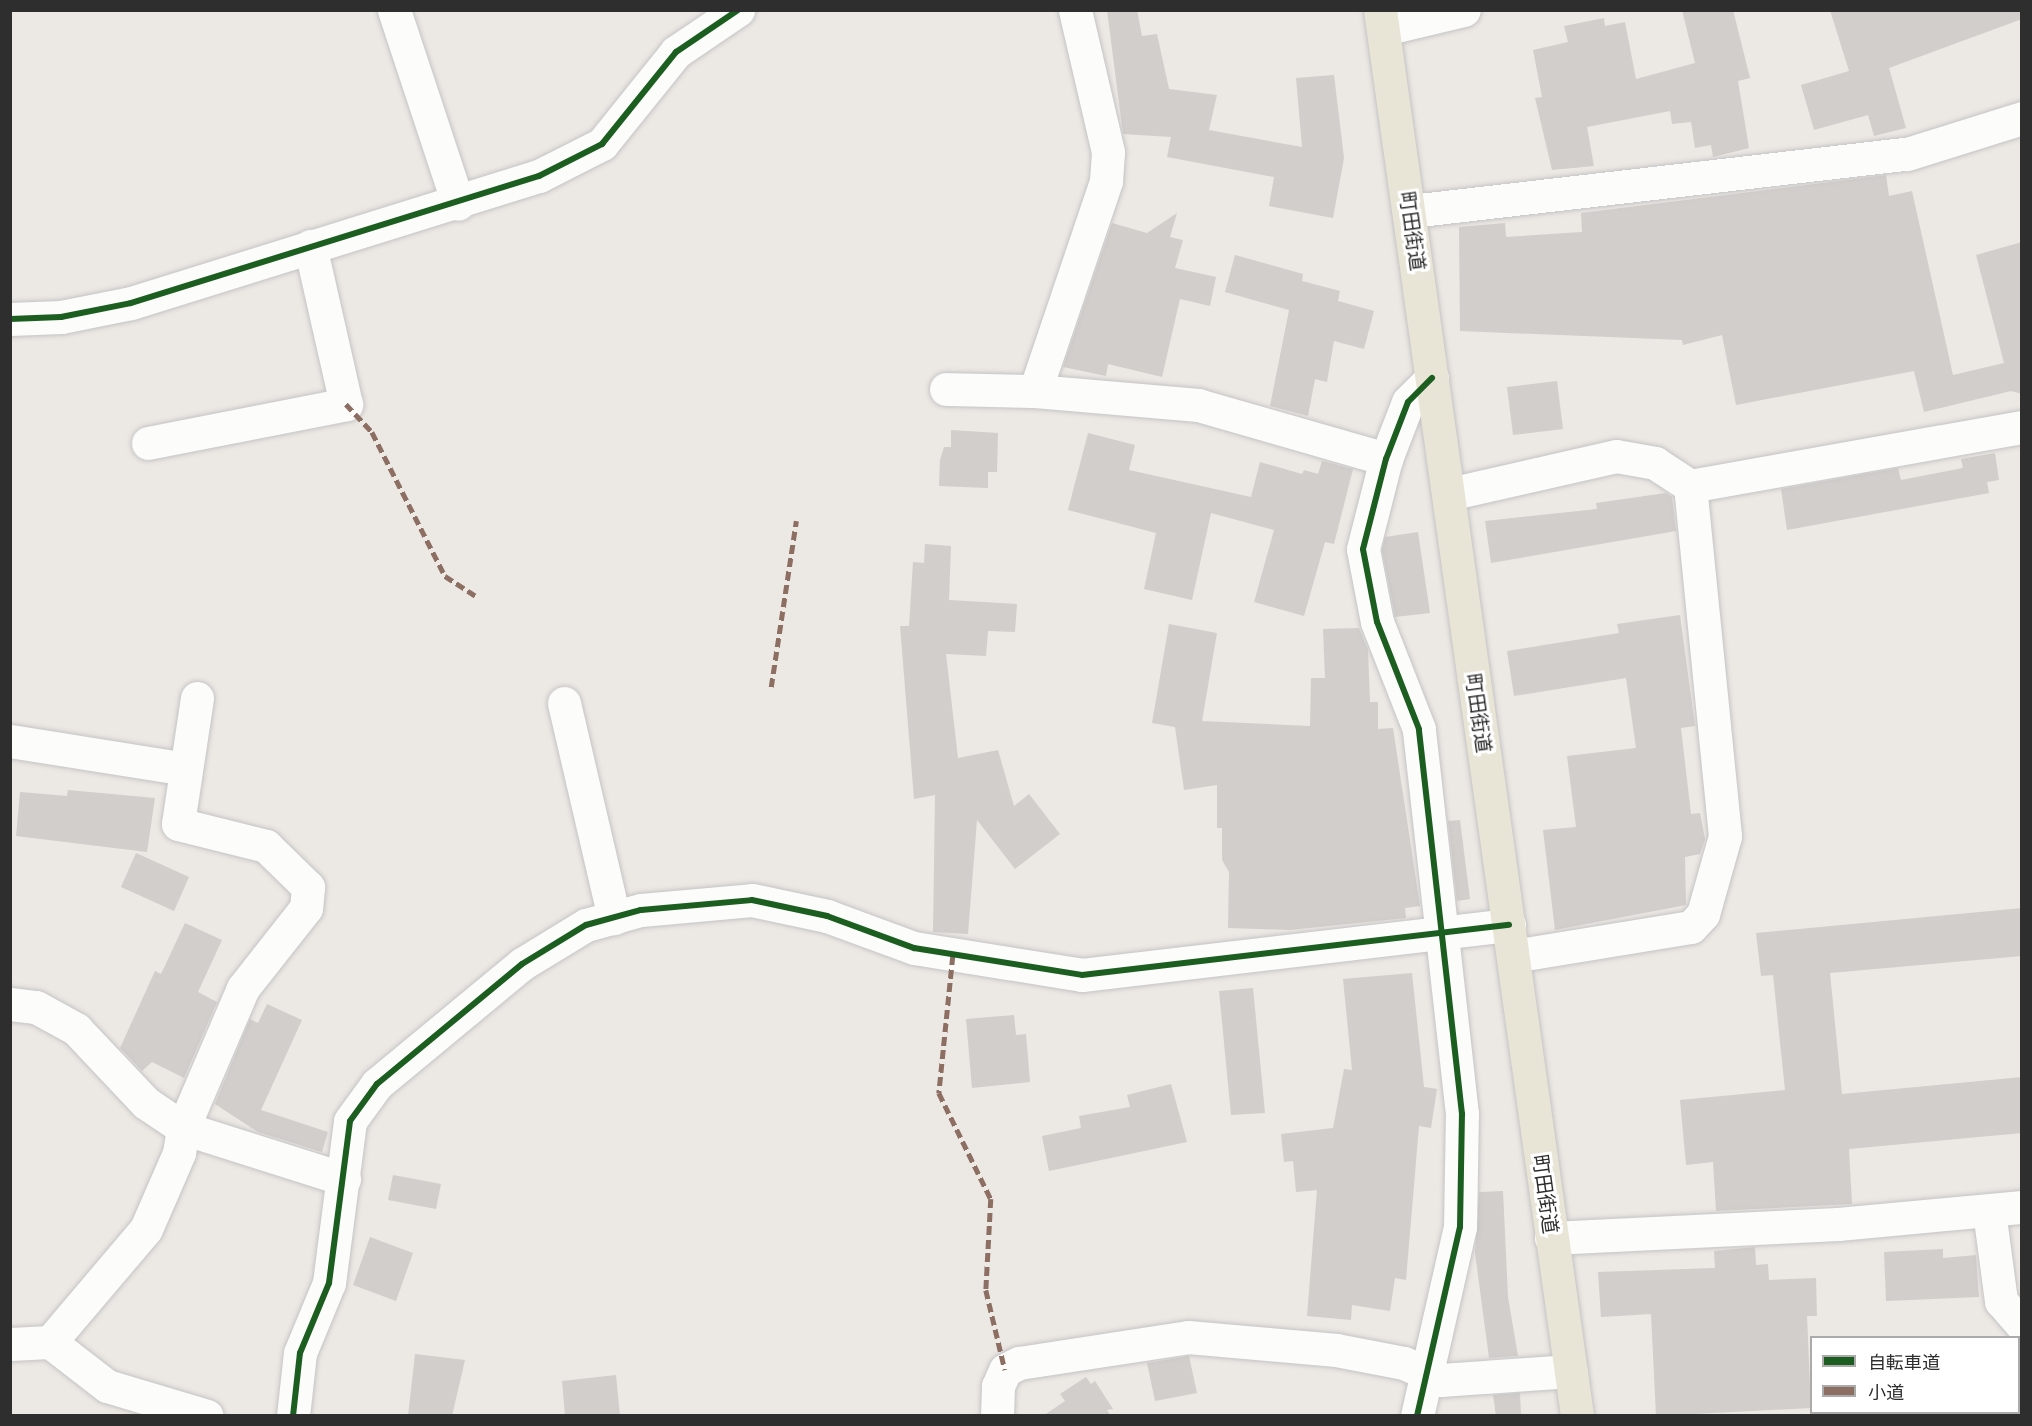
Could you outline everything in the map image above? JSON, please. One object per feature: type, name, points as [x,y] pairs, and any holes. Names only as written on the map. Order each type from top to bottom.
[{"type":"main road","name":"町田街道","points":[[1382,20],[1411,211],[1432,378],[1577,1416]]},
{"type":"street","points":[[394,10],[458,204]]},
{"type":"street","points":[[10,319],[61,317],[130,303],[310,246],[458,204],[539,176],[602,144],[676,52],[738,10]]},
{"type":"street","points":[[1035,391],[1106,181],[1108,152],[1075,10]]},
{"type":"street","points":[[1382,20],[1464,10]]},
{"type":"street","points":[[1411,211],[1907,154],[2022,118]]},
{"type":"street","points":[[148,443],[346,404],[310,246]]},
{"type":"street","points":[[1417,1416],[1460,1227],[1462,1114],[1419,729],[1377,622],[1363,549],[1386,459],[1408,402],[1432,378]]},
{"type":"street","points":[[946,389],[1035,391],[1198,405],[1386,459]]},
{"type":"street","points":[[1449,494],[1616,456],[1655,464],[1690,486],[2022,427]]},
{"type":"street","points":[[293,1416],[300,1353],[329,1283],[344,1179],[342,1163],[350,1121],[377,1084],[522,964],[586,925],[614,918],[752,900],[827,916],[914,948],[1082,975],[1441,935],[1511,941],[1691,927],[1703,914],[1725,836],[1690,486]]},
{"type":"street","points":[[50,1342],[146,1229],[179,1153],[183,1128],[243,988],[306,908],[308,887],[266,846],[178,824],[197,698]]},
{"type":"street","points":[[564,702],[614,918]]},
{"type":"street","points":[[10,741],[186,769]]},
{"type":"street","points":[[10,1004],[36,1007],[76,1029],[146,1103],[183,1128],[344,1179]]},
{"type":"street","points":[[1551,1238],[1989,1211],[2022,1207]]},
{"type":"street","points":[[1989,1211],[2001,1301],[2022,1325]]},
{"type":"street","points":[[997,1416],[1005,1370],[1019,1363],[1188,1337],[1336,1350],[1426,1372],[1441,1380],[1571,1371]]},
{"type":"street","points":[[10,1344],[50,1342],[107,1386],[207,1416]]},
{"type":"building","points":[[1107,10],[1137,10],[1142,36],[1157,34],[1169,89],[1217,95],[1209,130],[1302,147],[1296,78],[1334,75],[1344,158],[1333,218],[1269,206],[1274,177],[1167,157],[1171,137],[1123,134]]},
{"type":"building","points":[[1682,10],[1733,10],[1750,78],[1738,81],[1749,148],[1713,157],[1711,145],[1695,148],[1691,122],[1672,124],[1670,111],[1587,127],[1594,166],[1552,170],[1535,98],[1542,97],[1533,50],[1568,42],[1564,26],[1604,18],[1605,26],[1625,22],[1636,79],[1695,63]]},
{"type":"building","points":[[1830,10],[2022,10],[2022,19],[1889,68],[1906,128],[1874,136],[1868,115],[1814,130],[1801,85],[1849,71]]},
{"type":"building","points":[[1886,175],[1889,196],[1912,191],[1953,375],[2004,363],[1976,255],[2022,242],[2022,394],[2011,391],[1924,412],[1914,371],[1736,405],[1722,335],[1683,345],[1682,340],[1460,331],[1459,227],[1505,223],[1506,237],[1582,232],[1581,213]]},
{"type":"building","points":[[1177,213],[1170,237],[1183,240],[1175,268],[1216,277],[1210,306],[1180,299],[1162,377],[1108,364],[1106,376],[1063,367],[1112,223],[1147,233]]},
{"type":"building","points":[[1235,255],[1303,274],[1302,281],[1340,291],[1338,301],[1374,311],[1364,349],[1334,341],[1327,382],[1315,379],[1308,416],[1270,406],[1289,310],[1225,292]]},
{"type":"building","points":[[1557,381],[1563,429],[1513,435],[1507,387]]},
{"type":"building","points":[[951,430],[998,433],[997,472],[988,472],[988,488],[939,486],[940,460],[944,447],[951,447]]},
{"type":"building","points":[[1088,433],[1135,445],[1129,470],[1251,497],[1260,462],[1302,474],[1304,470],[1318,474],[1322,461],[1353,469],[1334,544],[1325,542],[1304,616],[1254,602],[1274,530],[1211,513],[1192,600],[1144,589],[1156,533],[1068,510]]},
{"type":"building","points":[[1995,453],[1999,480],[1987,482],[1989,493],[1787,530],[1781,489],[1898,468],[1901,480],[1963,468],[1961,459]]},
{"type":"building","points":[[1666,493],[1672,497],[1676,531],[1491,563],[1485,521],[1597,509],[1596,503]]},
{"type":"building","points":[[1418,532],[1430,613],[1395,617],[1382,550],[1385,537]]},
{"type":"building","points":[[925,544],[951,546],[949,600],[1017,604],[1015,632],[988,631],[986,656],[946,654],[958,758],[998,750],[1014,806],[1029,794],[1060,834],[1015,869],[977,820],[968,934],[933,932],[935,795],[914,799],[900,626],[909,626],[913,562],[924,563]]},
{"type":"building","points":[[1680,615],[1695,726],[1681,728],[1691,814],[1700,813],[1705,839],[1700,854],[1685,857],[1686,905],[1555,930],[1543,830],[1576,827],[1567,756],[1636,748],[1626,678],[1514,696],[1507,651],[1619,633],[1617,624]]},
{"type":"building","points":[[1169,624],[1217,633],[1202,721],[1310,726],[1311,678],[1325,678],[1323,629],[1359,628],[1368,650],[1370,702],[1378,702],[1378,729],[1393,728],[1420,906],[1405,908],[1406,918],[1290,930],[1228,928],[1229,872],[1222,860],[1222,828],[1217,828],[1217,785],[1184,790],[1175,727],[1152,723]]},
{"type":"building","points":[[68,790],[155,798],[147,852],[16,836],[20,792],[67,796]]},
{"type":"building","points":[[1460,820],[1470,899],[1457,901],[1448,821]]},
{"type":"building","points":[[136,853],[189,877],[174,911],[121,887]]},
{"type":"building","points":[[2022,908],[2022,956],[1830,973],[1842,1094],[2022,1077],[2022,1133],[1849,1149],[1852,1204],[1716,1211],[1713,1162],[1686,1165],[1680,1100],[1785,1090],[1773,975],[1761,976],[1756,933]]},
{"type":"building","points":[[185,923],[222,940],[198,992],[217,1002],[184,1078],[152,1062],[142,1071],[120,1048],[155,971],[161,974]]},
{"type":"building","points":[[1412,973],[1424,1087],[1437,1089],[1431,1128],[1419,1126],[1406,1280],[1395,1278],[1390,1311],[1352,1305],[1351,1320],[1307,1316],[1317,1190],[1296,1192],[1293,1161],[1284,1162],[1281,1134],[1333,1128],[1344,1069],[1352,1070],[1343,979]]},
{"type":"building","points":[[1253,988],[1265,1113],[1231,1115],[1219,991]]},
{"type":"building","points":[[267,1004],[302,1020],[261,1110],[328,1132],[322,1152],[258,1132],[215,1104],[250,1019],[258,1023]]},
{"type":"building","points":[[1014,1015],[1016,1035],[1026,1034],[1030,1082],[972,1088],[966,1019]]},
{"type":"building","points":[[1171,1084],[1187,1142],[1049,1171],[1042,1136],[1081,1128],[1079,1116],[1130,1107],[1127,1095]]},
{"type":"building","points":[[393,1175],[441,1184],[436,1209],[388,1200]]},
{"type":"building","points":[[1503,1191],[1508,1297],[1518,1356],[1489,1358],[1475,1253],[1479,1192]]},
{"type":"building","points":[[370,1237],[413,1253],[396,1301],[353,1285]]},
{"type":"building","points":[[1755,1247],[1756,1265],[1768,1264],[1769,1280],[1816,1278],[1817,1316],[1807,1316],[1810,1408],[1656,1416],[1651,1314],[1601,1317],[1598,1272],[1715,1268],[1714,1251]]},
{"type":"building","points":[[1943,1249],[1943,1258],[1976,1255],[1979,1297],[1886,1301],[1884,1252]]},
{"type":"building","points":[[415,1354],[465,1360],[452,1416],[408,1416]]},
{"type":"building","points":[[1189,1356],[1197,1393],[1155,1401],[1147,1363]]},
{"type":"building","points":[[616,1375],[620,1416],[565,1416],[562,1381]]},
{"type":"building","points":[[1086,1377],[1091,1384],[1095,1381],[1113,1409],[1107,1410],[1111,1416],[1043,1416],[1065,1401],[1060,1394]]},
{"type":"building","points":[[1520,1393],[1521,1416],[1496,1416],[1493,1395]]},
{"type":"marked path","points":[[346,404],[372,432],[445,576],[477,597]]},
{"type":"marked path","points":[[771,687],[796,521]]},
{"type":"marked path","points":[[953,956],[939,1093],[991,1199],[986,1290],[1005,1370]]},
{"type":"cycle path","points":[[10,319],[61,317],[131,303],[539,176],[602,144],[676,52],[738,10]]},
{"type":"cycle path","points":[[1417,1416],[1460,1227],[1462,1114],[1419,729],[1377,622],[1363,549],[1386,459],[1408,402],[1432,378]]},
{"type":"cycle path","points":[[293,1416],[300,1353],[329,1283],[350,1121],[377,1084],[522,964],[586,925],[641,910],[752,900],[827,916],[914,948],[1082,975],[1509,925]]}]
